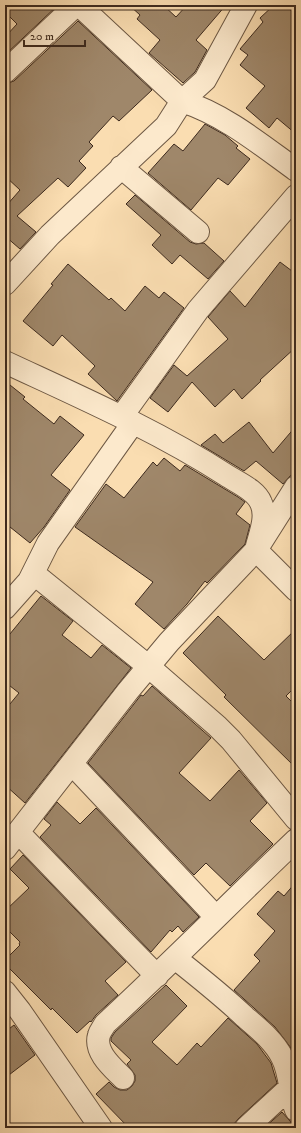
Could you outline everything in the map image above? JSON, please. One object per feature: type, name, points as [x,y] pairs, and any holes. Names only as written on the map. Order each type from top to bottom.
[{"type":"street","points":[[5,72],[76,5]]},
{"type":"street","points":[[79,5],[182,101],[201,107],[238,127],[296,170]]},
{"type":"street","points":[[5,284],[50,236],[121,167],[166,126],[182,101],[205,80],[246,5]]},
{"type":"street","points":[[121,167],[198,232]]},
{"type":"street","points":[[5,608],[29,581],[48,543],[198,310],[296,196]]},
{"type":"street","points":[[5,362],[128,420],[201,459],[255,494],[261,502],[264,513],[256,550]]},
{"type":"street","points":[[5,849],[101,725],[168,642],[256,550],[296,487]]},
{"type":"street","points":[[256,550],[296,590]]},
{"type":"street","points":[[33,573],[148,666],[230,740],[296,819]]},
{"type":"street","points":[[72,764],[216,917]]},
{"type":"street","points":[[18,832],[157,976]]},
{"type":"street","points":[[123,1078],[107,1062],[101,1052],[98,1041],[99,1034],[105,1024],[157,976],[296,840]]},
{"type":"street","points":[[175,958],[222,996],[269,1038],[282,1057],[289,1073],[293,1084],[296,1110]]},
{"type":"street","points":[[5,992],[20,1011],[101,1128]]},
{"type":"street","points":[[246,1128],[293,1084]]},
{"type":"building","points":[[5,5],[58,5],[5,55],[5,37],[17,24],[5,12]]},
{"type":"building","points":[[129,5],[163,5],[176,17],[187,5],[226,5],[196,40],[207,50],[195,72],[183,83],[149,53],[160,40],[137,19],[140,15]]},
{"type":"building","points":[[274,5],[286,5],[296,16],[296,134],[277,118],[269,128],[246,108],[265,86],[240,65],[248,55],[240,49],[263,22],[260,18]]},
{"type":"building","points":[[78,21],[152,90],[119,121],[113,116],[89,142],[93,146],[79,161],[86,168],[68,187],[58,178],[17,216],[36,232],[20,249],[5,236],[5,206],[20,190],[5,176],[5,84],[14,81]]},
{"type":"building","points":[[205,124],[225,135],[238,146],[236,148],[250,159],[228,185],[218,178],[191,210],[148,173],[174,144],[183,151]]},
{"type":"building","points":[[135,195],[190,242],[196,244],[204,243],[224,261],[208,279],[180,255],[172,264],[152,245],[161,235],[126,204]]},
{"type":"building","points":[[280,262],[296,274],[296,347],[260,380],[261,381],[242,399],[234,389],[215,407],[192,382],[168,412],[150,398],[174,365],[187,376],[228,339],[208,317],[230,291],[245,307]]},
{"type":"building","points":[[68,264],[109,300],[111,298],[125,311],[145,286],[159,298],[164,292],[184,308],[117,401],[88,374],[95,366],[62,335],[53,346],[23,321],[53,285],[51,284]]},
{"type":"building","points":[[5,381],[25,397],[23,399],[54,424],[60,416],[84,435],[51,475],[70,490],[44,527],[30,543],[5,523]]},
{"type":"building","points":[[249,422],[273,453],[296,426],[296,473],[290,476],[283,484],[256,461],[244,471],[201,445],[215,434],[223,443]]},
{"type":"building","points":[[164,458],[180,471],[185,465],[245,502],[236,514],[250,525],[245,544],[207,583],[205,581],[187,604],[164,629],[135,604],[153,582],[75,527],[106,484],[124,498],[153,462],[157,466]]},
{"type":"building","points":[[41,596],[73,621],[62,635],[91,658],[102,645],[131,668],[25,803],[5,785],[5,710],[19,693],[5,682],[5,640]]},
{"type":"building","points":[[218,616],[264,660],[296,629],[296,686],[286,696],[296,706],[296,768],[224,697],[226,695],[183,653]]},
{"type":"building","points":[[152,686],[211,738],[179,773],[210,801],[239,770],[267,803],[250,821],[273,844],[230,886],[206,863],[194,875],[88,763],[141,695],[143,696]]},
{"type":"building","points":[[57,802],[80,824],[96,808],[199,917],[183,932],[178,926],[172,932],[170,930],[151,952],[40,837],[51,825],[44,819]]},
{"type":"building","points":[[23,855],[126,962],[105,981],[118,995],[96,1015],[91,1022],[90,1021],[77,1033],[52,1008],[51,1010],[5,964],[5,960],[20,945],[20,942],[5,927],[5,911],[29,888],[10,869]]},
{"type":"building","points":[[296,882],[296,1043],[291,1048],[275,1027],[234,990],[260,961],[254,955],[275,931],[257,914],[278,891],[284,896]]},
{"type":"building","points":[[166,985],[187,1006],[152,1042],[177,1065],[197,1043],[201,1047],[228,1018],[257,1044],[271,1063],[277,1083],[238,1119],[234,1124],[234,1128],[129,1128],[96,1094],[109,1082],[120,1090],[127,1090],[132,1086],[135,1081],[135,1075],[127,1064],[131,1060],[111,1041],[111,1038],[115,1032]]},
{"type":"building","points":[[14,1025],[35,1055],[5,1078],[5,1032]]},
{"type":"building","points":[[282,1112],[296,1128],[264,1128]]}]
